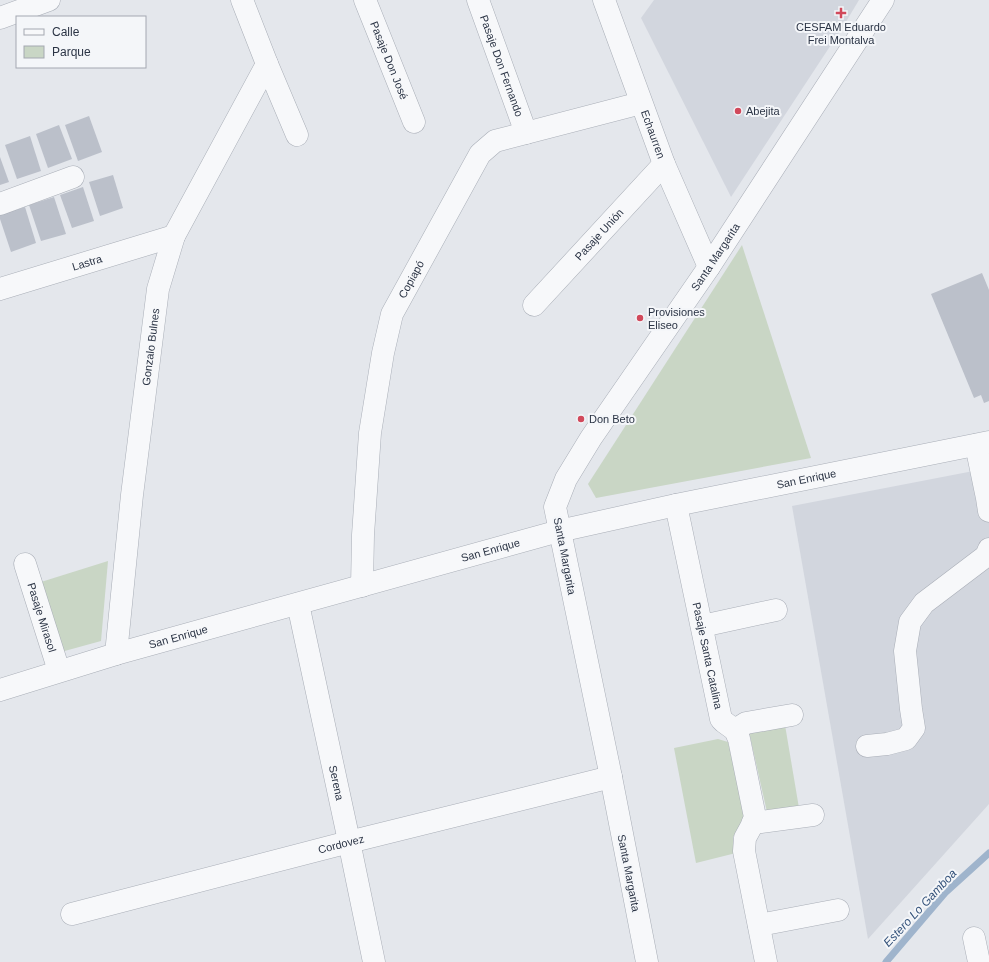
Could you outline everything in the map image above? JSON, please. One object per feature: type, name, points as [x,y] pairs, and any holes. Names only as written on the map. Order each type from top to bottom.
[{"type":"street","points":[[0,18],[49,0]]},
{"type":"street","points":[[242,0],[296,135]]},
{"type":"street","name":"Pasaje Don José","points":[[365,0],[414,122]]},
{"type":"street","name":"Pasaje Don Fernando","points":[[478,0],[526,133]]},
{"type":"street","name":"Echaurren","points":[[604,0],[664,164],[709,267]]},
{"type":"street","name":"Santa Margarita","points":[[646,962],[611,777],[555,507],[566,479],[591,438],[709,267],[882,0]]},
{"type":"street","name":"Gonzalo Bulnes","points":[[116,654],[132,495],[158,289],[174,236],[267,64]]},
{"type":"street","name":"Copiapó","points":[[362,586],[363,535],[370,433],[383,353],[392,314],[480,154],[495,141],[641,103]]},
{"type":"street","name":"Pasaje Unión","points":[[534,305],[664,164]]},
{"type":"street","points":[[0,204],[73,177]]},
{"type":"street","name":"Lastra","points":[[0,289],[174,236]]},
{"type":"street","points":[[982,444],[989,511]]},
{"type":"street","name":"San Enrique","points":[[0,690],[116,654],[559,530],[982,444]]},
{"type":"street","name":"Pasaje Santa Catalina","points":[[676,505],[721,719],[735,730]]},
{"type":"street","points":[[867,746],[887,744],[906,739],[914,728],[905,651],[910,622],[924,603],[986,556],[989,549]]},
{"type":"street","name":"Pasaje Mirasol","points":[[25,564],[59,671]]},
{"type":"street","name":"Serena","points":[[298,604],[374,962]]},
{"type":"street","points":[[702,626],[776,610]]},
{"type":"street","points":[[766,962],[744,851],[745,838],[754,823],[755,817],[739,740],[735,730],[746,723],[792,715]]},
{"type":"street","name":"Cordovez","points":[[72,914],[349,842],[611,777]]},
{"type":"street","points":[[754,823],[813,815]]},
{"type":"street","points":[[759,925],[838,910]]},
{"type":"street","points":[[974,938],[979,962]]},
{"type":"shaded area","name":"Abejita","points":[[654,0],[859,0],[731,197],[641,18]]},
{"type":"shaded area","points":[[989,468],[989,804],[868,939],[792,506]]},
{"type":"green space","points":[[742,245],[811,458],[596,498],[588,484]]},
{"type":"green space","points":[[108,561],[101,641],[61,652],[41,582]]},
{"type":"green space","points":[[785,725],[799,808],[767,812],[749,732]]},
{"type":"green space","points":[[718,739],[728,742],[746,820],[733,837],[736,853],[696,863],[674,748]]},
{"type":"building","points":[[89,116],[102,152],[78,161],[65,125]]},
{"type":"building","points":[[59,125],[72,159],[48,168],[36,134]]},
{"type":"building","points":[[30,136],[41,171],[17,179],[5,145]]},
{"type":"building","points":[[0,157],[9,182],[0,185]]},
{"type":"building","points":[[113,175],[123,208],[100,216],[89,182]]},
{"type":"building","points":[[83,187],[94,221],[72,228],[60,195]]},
{"type":"building","points":[[54,197],[66,234],[41,241],[29,205]]},
{"type":"building","points":[[25,207],[36,243],[11,252],[0,215]]},
{"type":"building","points":[[982,273],[989,290],[989,401],[984,403],[981,395],[974,398],[931,294]]},
{"type":"waterway","name":"Estero Lo Gamboa","points":[[886,962],[945,893],[989,853]]},
{"type":"place","name":"CESFAM Eduardo Frei Montalva","points":[[841,13]]},
{"type":"place","name":"Abejita","points":[[738,111]]},
{"type":"place","name":"Provisiones Eliseo","points":[[640,318]]},
{"type":"place","name":"Don Beto","points":[[581,419]]}]
